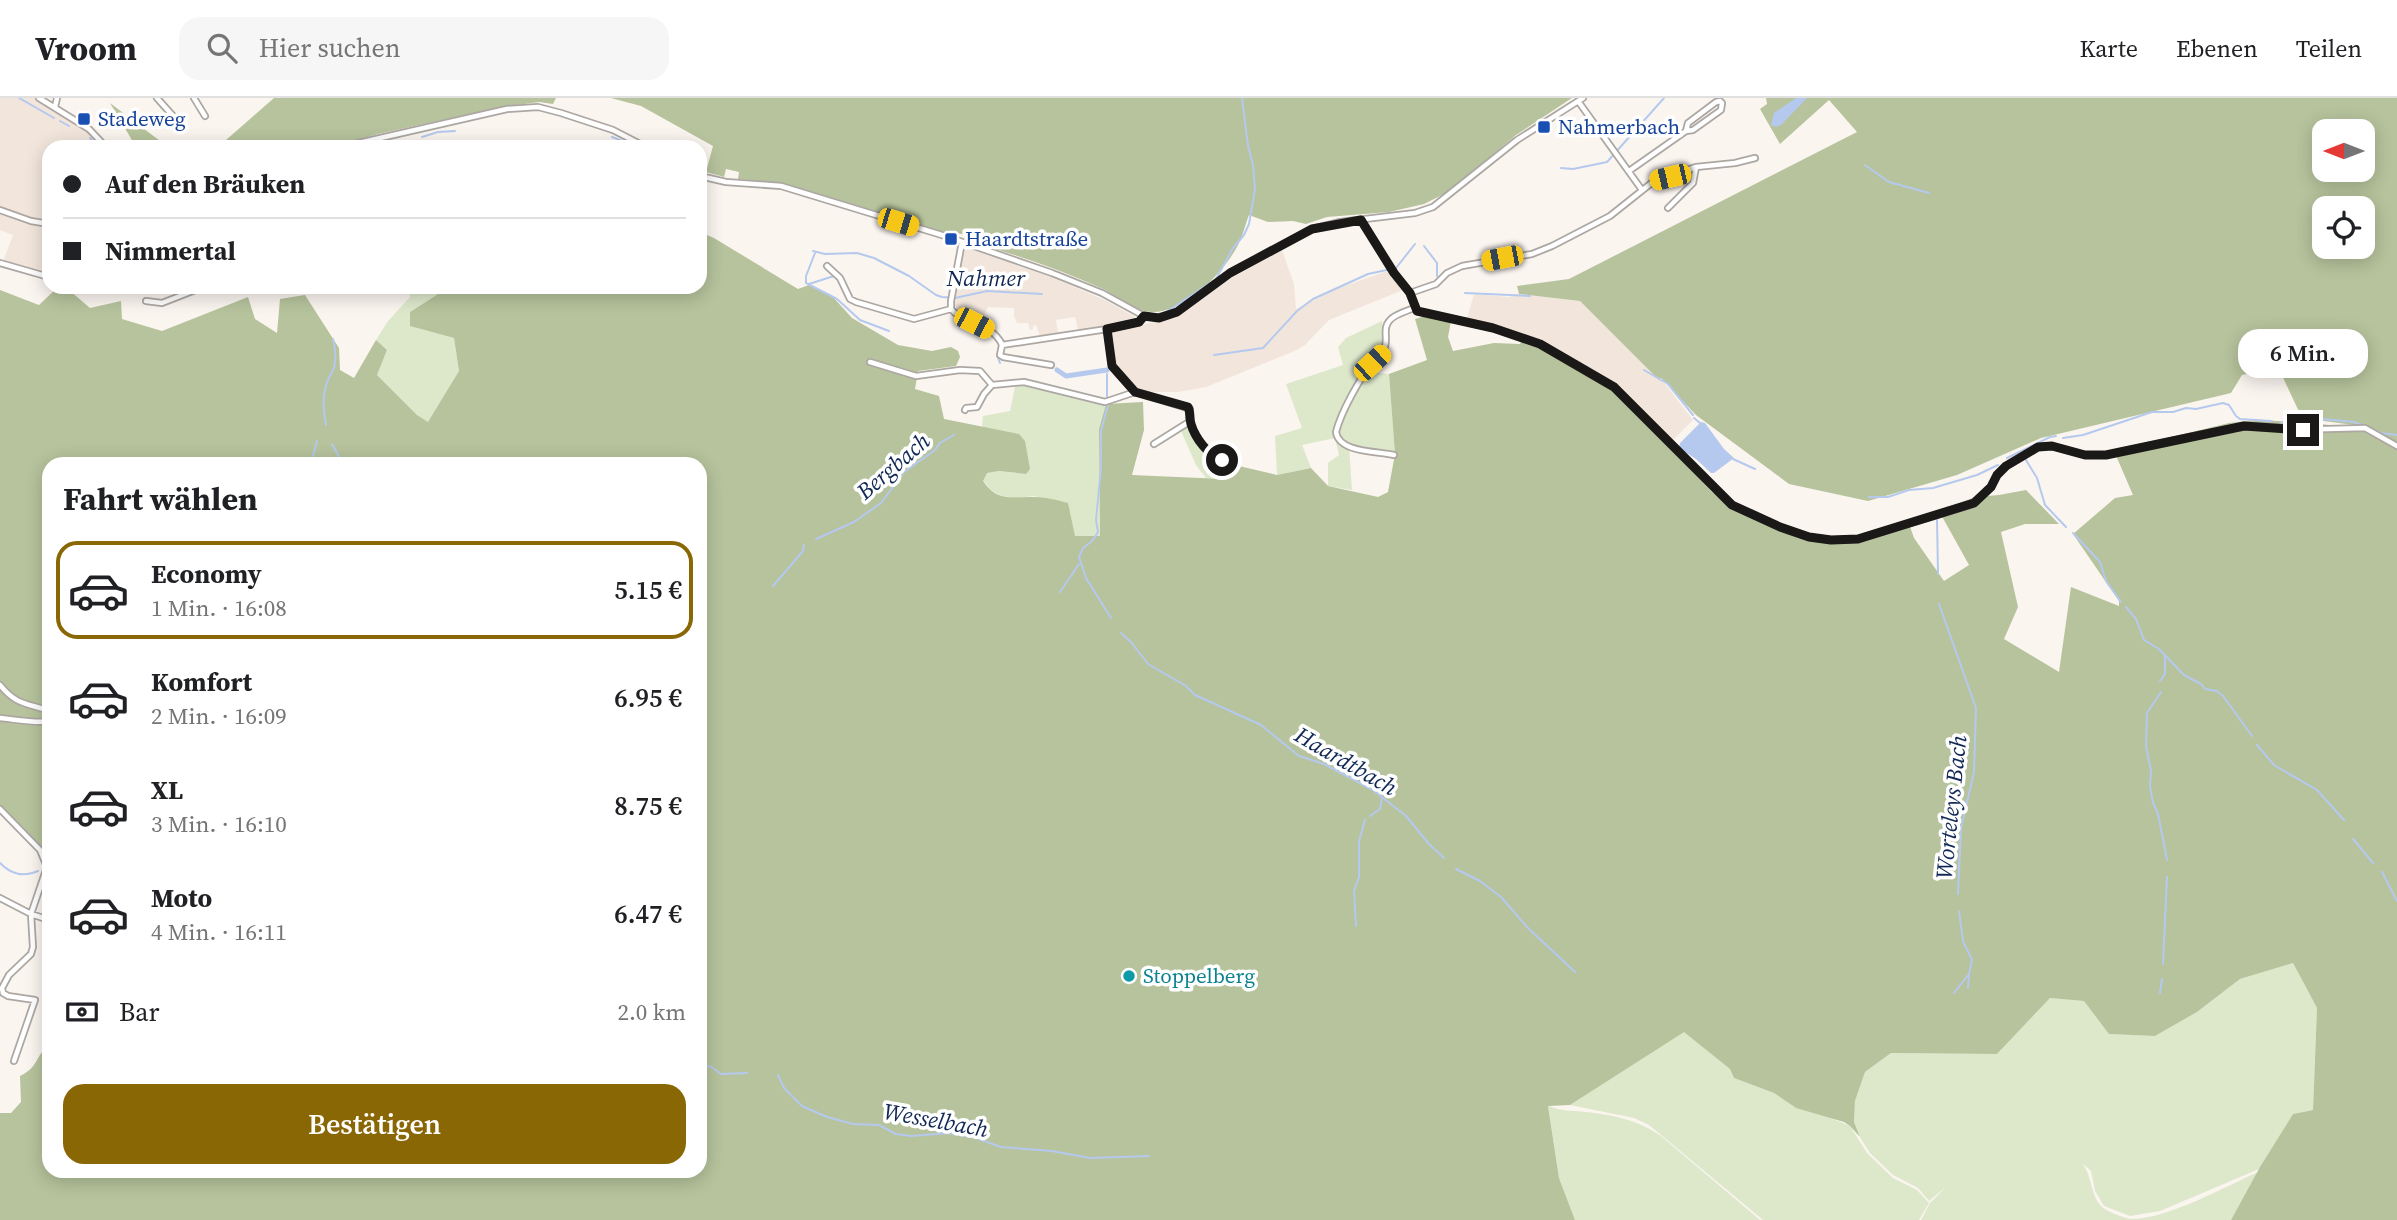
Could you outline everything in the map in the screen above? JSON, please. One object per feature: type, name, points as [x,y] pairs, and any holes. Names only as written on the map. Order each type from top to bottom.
[{"type":"street","points":[[39,98],[89,129],[99,140]]},
{"type":"street","points":[[55,107],[57,98]]},
{"type":"street","points":[[157,98],[182,126]]},
{"type":"street","points":[[194,98],[205,116]]},
{"type":"street","points":[[707,177],[743,184],[781,186],[962,242],[1102,293],[1144,316],[1159,318],[1177,312],[1230,273],[1312,229],[1415,213],[1433,207],[1517,140],[1581,99],[1643,190]]},
{"type":"street","points":[[1629,172],[1686,131],[1693,130],[1721,110],[1722,103],[1716,103],[1688,123],[1686,131]]},
{"type":"street","points":[[372,140],[507,109],[531,107],[550,109],[633,140]]},
{"type":"street","points":[[1410,293],[1436,284],[1447,273],[1462,266],[1527,255],[1545,248],[1610,216],[1654,181],[1696,167],[1755,158]]},
{"type":"street","points":[[1668,208],[1692,183],[1696,167]]},
{"type":"street","points":[[0,211],[42,223]]},
{"type":"street","points":[[1361,220],[1394,273],[1410,293],[1414,308],[1420,312],[1493,328],[1540,344],[1614,387],[1732,505],[1809,537],[1831,540],[1858,539],[1974,503],[1991,487],[2006,466],[2038,447],[2052,446],[2085,455],[2106,455],[2253,426],[2290,430],[2365,428],[2397,446]]},
{"type":"street","points":[[962,242],[951,309],[998,337],[1002,345],[1000,355],[1003,357],[1051,365]]},
{"type":"street","points":[[0,263],[42,275]]},
{"type":"street","points":[[827,266],[840,278],[850,299],[856,302],[914,319],[951,309]]},
{"type":"street","points":[[145,301],[162,303],[185,294]]},
{"type":"street","points":[[1394,455],[1344,446],[1337,439],[1336,432],[1361,381],[1387,346],[1388,322],[1414,308]]},
{"type":"street","points":[[1002,345],[1107,329],[1139,322],[1144,316]]},
{"type":"street","points":[[1107,329],[1112,366],[1135,392],[1188,407],[1189,422],[1212,455],[1222,460],[1229,458]]},
{"type":"street","points":[[870,362],[916,376],[960,370],[980,371],[992,385]]},
{"type":"street","points":[[992,385],[1024,382],[1105,402],[1135,392]]},
{"type":"street","points":[[965,410],[977,407],[992,385]]},
{"type":"street","points":[[1154,444],[1189,422]]},
{"type":"street","points":[[0,685],[10,698],[42,709]]},
{"type":"street","points":[[0,718],[42,723]]},
{"type":"street","points":[[0,809],[42,854]]},
{"type":"street","points":[[14,1061],[35,1000],[8,996],[3,993],[2,988],[9,975],[31,954],[31,914],[42,885]]},
{"type":"street","points":[[0,898],[42,918]]},
{"type":"shaded area","points":[[0,98],[39,98],[89,129],[99,140],[42,140],[42,275],[2,264],[13,235],[0,230]]},
{"type":"shaded area","points":[[967,248],[1051,277],[1107,301],[1135,317],[1124,322],[1078,330],[1075,317],[1056,320],[1058,333],[1040,336],[1036,325],[1030,330],[1028,323],[1017,323],[1014,308],[988,307],[981,322],[957,310],[954,302],[963,252]]},
{"type":"shaded area","points":[[1282,250],[1294,284],[1296,309],[1336,289],[1390,270],[1403,290],[1329,320],[1297,350],[1206,387],[1178,392],[1141,392],[1115,369],[1110,331],[1175,318],[1219,285]]},
{"type":"shaded area","points":[[1474,294],[1509,297],[1519,294],[1580,301],[1666,385],[1693,420],[1669,444],[1614,387],[1534,341],[1466,322]]},
{"type":"green space","points":[[274,98],[556,98],[553,104],[539,102],[502,107],[357,140],[226,140]]},
{"type":"green space","points":[[611,98],[1572,98],[1516,135],[1448,192],[1424,204],[1389,212],[1327,217],[1306,224],[1293,221],[1268,222],[1249,215],[1232,256],[1214,278],[1191,298],[1166,310],[1153,312],[1132,307],[1101,288],[1067,274],[964,240],[965,235],[946,233],[780,183],[738,179],[739,172],[726,169],[724,177],[707,172],[713,146],[707,140],[702,140],[641,106]]},
{"type":"green space","points":[[1766,98],[2397,98],[2397,444],[2368,427],[2302,418],[2278,367],[2242,375],[2231,393],[2041,438],[1957,475],[1868,501],[1789,484],[1696,415],[1580,301],[1519,294],[1517,286],[1569,279],[1857,132],[1829,100],[1780,144],[1760,109],[1767,104]]},
{"type":"green space","points":[[110,103],[159,140],[132,140]]},
{"type":"green space","points":[[707,235],[798,289],[809,285],[832,296],[852,318],[898,345],[932,351],[951,347],[958,351],[960,357],[956,366],[918,371],[915,389],[939,396],[944,419],[1019,434],[1025,441],[1030,469],[1026,474],[999,471],[987,473],[983,481],[994,493],[1000,495],[1068,503],[1075,536],[1100,536],[1099,429],[1106,404],[1143,402],[1144,430],[1132,475],[1223,479],[1222,462],[1277,475],[1311,468],[1328,486],[1378,497],[1388,492],[1395,454],[1389,374],[1427,360],[1415,319],[1429,315],[1451,321],[1448,337],[1453,351],[1494,343],[1520,344],[1523,338],[1534,341],[1614,387],[1712,492],[1740,511],[1779,529],[1809,538],[1831,540],[1871,536],[1908,521],[1914,538],[1944,581],[1969,565],[1939,511],[1975,497],[2026,490],[2059,524],[2025,524],[2001,532],[2018,607],[2004,639],[2059,672],[2071,587],[2119,606],[2119,601],[2073,534],[2115,498],[2133,495],[2114,451],[2229,423],[2255,420],[2364,429],[2397,446],[2397,1220],[2231,1220],[2293,1114],[2313,1110],[2317,1008],[2293,963],[2240,979],[2197,1012],[2155,1036],[2109,1034],[2084,1001],[2050,998],[1997,1054],[1891,1053],[1865,1072],[1855,1101],[1854,1122],[1860,1137],[1844,1122],[1796,1108],[1774,1093],[1734,1078],[1730,1069],[1684,1032],[1570,1105],[1548,1106],[1559,1178],[1575,1220],[0,1220],[0,1113],[11,1113],[21,1102],[20,1076],[31,1069],[42,1053],[42,1178],[707,1178],[707,457],[42,457],[42,851],[0,809],[0,290],[39,305],[51,294],[74,294],[90,308],[121,301],[122,319],[162,331],[248,297],[255,319],[277,333],[280,299],[305,295],[339,348],[340,370],[354,378],[376,340],[387,350],[377,375],[417,415],[428,422],[459,371],[454,338],[410,326],[410,312],[438,294],[707,294]]},
{"type":"green space","points":[[410,294],[438,294],[410,312],[411,326],[454,338],[459,371],[429,423],[417,415],[377,375],[387,350],[376,340],[388,321],[410,297]]},
{"type":"green space","points":[[1382,321],[1383,346],[1375,353],[1366,371],[1389,374],[1395,454],[1349,446],[1352,490],[1328,486],[1328,463],[1339,455],[1335,438],[1302,445],[1311,468],[1277,475],[1275,436],[1302,428],[1286,384],[1343,365],[1338,347],[1346,338]]},
{"type":"green space","points":[[1025,384],[1106,404],[1099,429],[1100,536],[1075,536],[1035,496],[999,495],[983,480],[986,473],[999,471],[1025,474],[1019,434],[982,427],[983,416],[1010,411],[1015,387]]},
{"type":"green space","points":[[1189,426],[1202,447],[1222,462],[1224,479],[1206,478],[1196,465],[1181,431]]},
{"type":"green space","points":[[2293,963],[2317,1008],[2313,1110],[2293,1114],[2259,1169],[2160,1211],[2130,1216],[2104,1206],[2095,1191],[2091,1171],[2082,1163],[2095,1197],[2102,1207],[2131,1219],[2162,1214],[2258,1172],[2231,1220],[1921,1220],[1930,1203],[1946,1187],[1929,1201],[1918,1188],[1893,1175],[1870,1153],[1854,1122],[1855,1101],[1865,1072],[1891,1053],[1997,1054],[2050,998],[2084,1001],[2110,1034],[2155,1036],[2197,1012],[2240,979]]},
{"type":"green space","points":[[1684,1031],[1730,1069],[1734,1078],[1774,1093],[1796,1108],[1821,1114],[1850,1126],[1867,1153],[1893,1178],[1917,1190],[1929,1203],[1919,1220],[1763,1220],[1649,1125],[1634,1118],[1570,1105]]},
{"type":"green space","points":[[1548,1105],[1562,1110],[1616,1117],[1652,1130],[1760,1220],[1575,1220],[1559,1178]]},
{"type":"water","points":[[1796,98],[1807,98],[1781,125],[1771,125],[1774,113]]},
{"type":"water","points":[[1701,422],[1705,423],[1734,458],[1714,473],[1679,448],[1680,443]]},
{"type":"waterway","name":"Nahmer","points":[[19,98],[54,118]]},
{"type":"waterway","points":[[1154,315],[1166,312],[1216,279],[1249,224],[1255,189],[1242,98]]},
{"type":"waterway","name":"Nahmerbach","points":[[1561,168],[1573,169],[1607,162],[1664,98]]},
{"type":"waterway","name":"Nahmer","points":[[60,121],[69,126]]},
{"type":"waterway","name":"Nahmer","points":[[422,137],[455,131]]},
{"type":"waterway","name":"Nahmer","points":[[612,137],[620,140]]},
{"type":"waterway","points":[[1865,165],[1889,182],[1929,193]]},
{"type":"waterway","name":"Nahmer","points":[[1214,355],[1263,348],[1297,311],[1313,299],[1368,274],[1396,268],[1415,244]]},
{"type":"waterway","points":[[1424,246],[1437,263],[1437,276]]},
{"type":"waterway","name":"Nahmer","points":[[813,251],[825,254],[857,253],[874,258],[942,297],[955,298],[987,291],[1042,294]]},
{"type":"waterway","points":[[815,253],[806,283],[837,299],[860,320],[889,331]]},
{"type":"waterway","points":[[809,284],[834,276]]},
{"type":"waterway","points":[[1465,293],[1530,296]]},
{"type":"waterway","points":[[326,425],[324,400],[327,382],[335,365],[333,339]]},
{"type":"waterway","name":"Bergbach","points":[[997,355],[1000,363]]},
{"type":"waterway","points":[[1057,370],[1066,376],[1107,370]]},
{"type":"waterway","points":[[1644,370],[1668,384],[1693,415]]},
{"type":"waterway","name":"Haardtbach","points":[[1107,374],[1107,398]]},
{"type":"waterway","points":[[2063,438],[2083,435],[2152,412],[2173,412],[2223,403],[2229,405],[2240,419],[2272,421]]},
{"type":"waterway","name":"Haardtbach","points":[[1108,405],[1101,431],[1096,520],[1098,532],[1083,548],[1079,557],[1086,578],[1111,618]]},
{"type":"waterway","points":[[1694,418],[1700,423]]},
{"type":"waterway","points":[[2281,422],[2300,423],[2322,419],[2354,422],[2381,433],[2397,435]]},
{"type":"waterway","name":"Bergbach","points":[[816,539],[854,522],[881,503],[904,472],[954,435]]},
{"type":"waterway","points":[[2007,458],[2056,436]]},
{"type":"waterway","points":[[313,456],[317,441]]},
{"type":"waterway","points":[[332,444],[339,457]]},
{"type":"waterway","points":[[1733,459],[1755,469]]},
{"type":"waterway","points":[[2026,460],[2037,478],[2045,505],[2066,527]]},
{"type":"waterway","name":"Worteleys Bach","points":[[1869,497],[1888,497],[1909,490],[1933,488],[1977,475],[1998,465]]},
{"type":"waterway","name":"Worteleys Bach","points":[[1937,519],[1938,574]]},
{"type":"waterway","points":[[2073,533],[2100,562],[2106,581],[2121,602]]},
{"type":"waterway","name":"Bergbach","points":[[773,586],[803,551],[804,545]]},
{"type":"waterway","points":[[1060,592],[1079,564]]},
{"type":"waterway","name":"Worteleys Bach","points":[[1939,604],[1976,708],[1974,772],[1961,828],[1958,894]]},
{"type":"waterway","points":[[2126,607],[2136,619],[2144,640],[2159,649],[2184,675],[2205,689],[2217,691],[2223,696],[2252,736]]},
{"type":"waterway","name":"Haardtbach","points":[[1121,633],[1148,664],[1186,686],[1195,695],[1261,725],[1299,756],[1324,764],[1373,790],[1406,816],[1444,858]]},
{"type":"waterway","points":[[2160,681],[2165,674],[2165,656]]},
{"type":"waterway","points":[[2161,692],[2147,713],[2146,746],[2151,771],[2150,787],[2167,860]]},
{"type":"waterway","points":[[2257,745],[2274,765],[2317,790],[2344,820]]},
{"type":"waterway","points":[[1370,816],[1380,809],[1382,798]]},
{"type":"waterway","points":[[1356,926],[1354,891],[1359,877],[1359,841],[1365,820]]},
{"type":"waterway","points":[[2353,839],[2373,863]]},
{"type":"waterway","name":"Wesselbach","points":[[0,863],[18,874],[38,871]]},
{"type":"waterway","name":"Haardtbach","points":[[1456,869],[1480,881],[1501,897],[1528,928],[1575,972]]},
{"type":"waterway","points":[[2382,872],[2397,901]]},
{"type":"waterway","points":[[2163,964],[2167,877]]},
{"type":"waterway","name":"Worteleys Bach","points":[[1954,993],[1969,974],[1972,960],[1963,941],[1959,911]]},
{"type":"waterway","points":[[1968,988],[1969,975]]},
{"type":"waterway","points":[[2160,993],[2162,979]]},
{"type":"waterway","name":"Wesselbach","points":[[707,1066],[721,1074],[747,1073]]},
{"type":"waterway","name":"Wesselbach","points":[[778,1075],[784,1088],[802,1106],[853,1124],[879,1125],[896,1134],[911,1136],[949,1133],[976,1138],[1001,1147],[1052,1151],[1090,1158],[1149,1156]]},
{"type":"place","name":"Stadeweg","points":[[84,119]]},
{"type":"place","name":"Nahmerbach","points":[[1544,127]]},
{"type":"place","name":"Haardtstraße","points":[[951,239]]},
{"type":"place","name":"Stoppelberg","points":[[1129,976]]},
{"type":"route","points":[[1222,460],[1212,455],[1197,436],[1189,422],[1188,407],[1135,392],[1131,385],[1114,371],[1107,329],[1139,322],[1144,316],[1169,316],[1262,254],[1312,229],[1361,220],[1394,273],[1410,293],[1417,311],[1493,328],[1540,344],[1614,387],[1732,505],[1809,537],[1831,540],[1858,539],[1923,518],[1955,511],[1974,503],[1991,487],[2006,466],[2038,447],[2052,446],[2085,455],[2106,455],[2244,426],[2303,430]]}]
